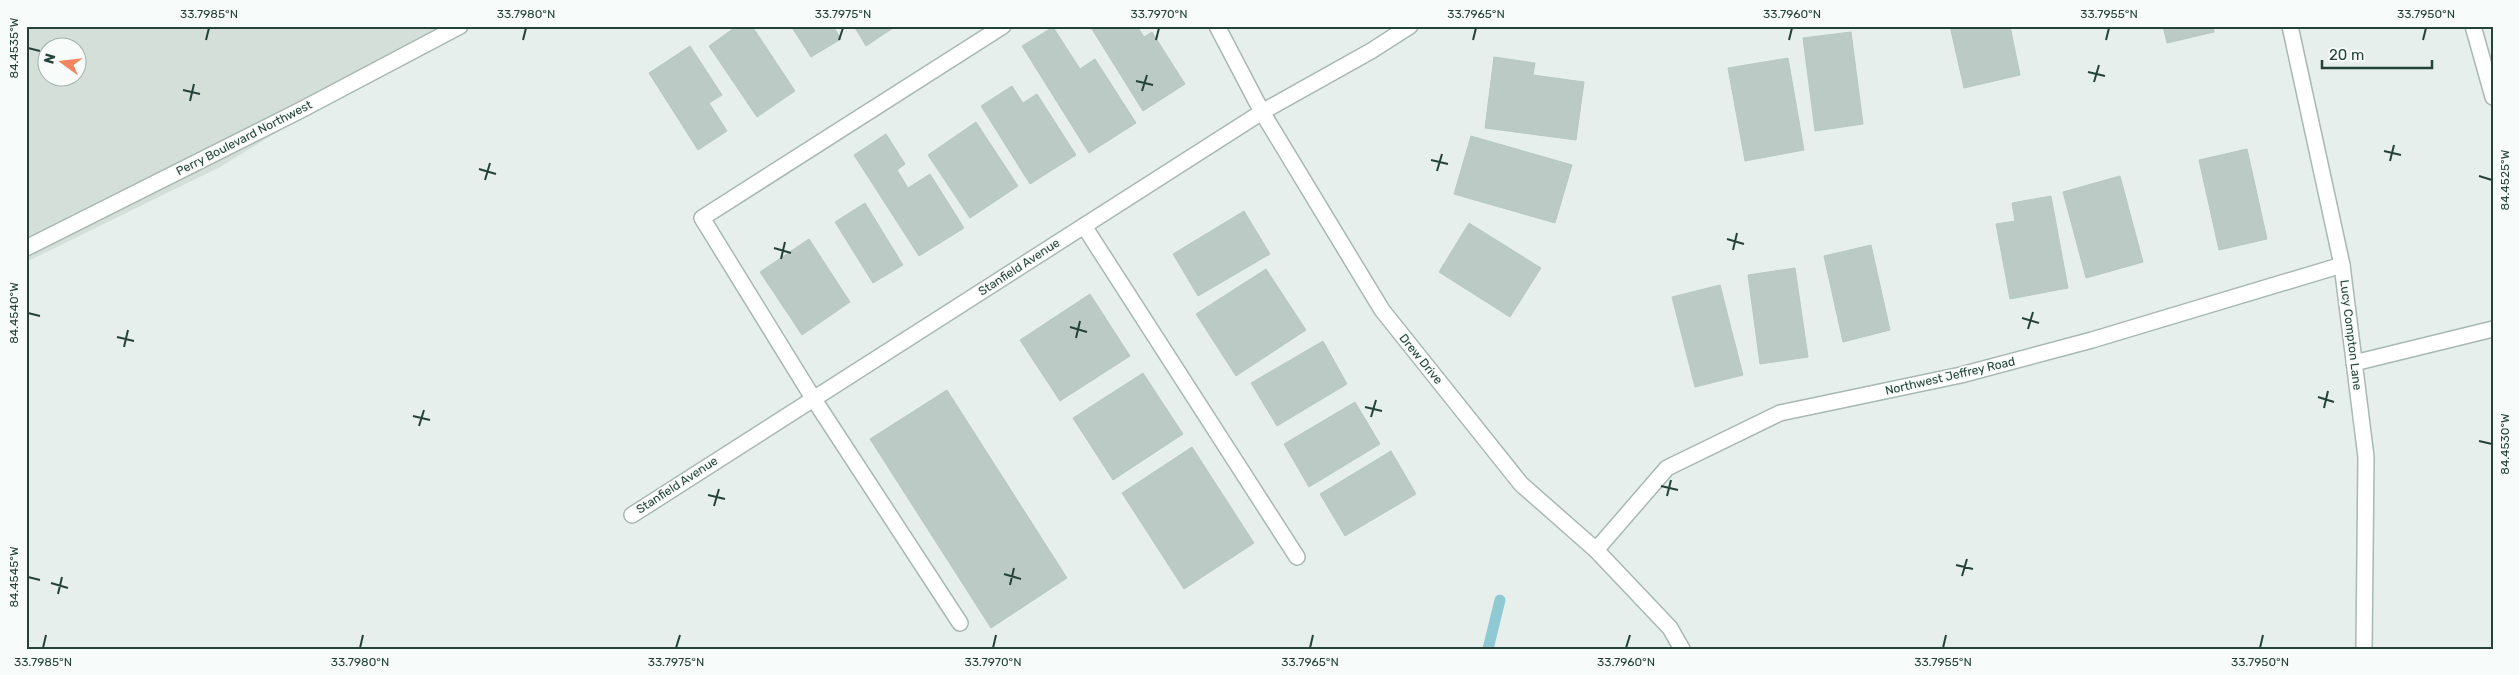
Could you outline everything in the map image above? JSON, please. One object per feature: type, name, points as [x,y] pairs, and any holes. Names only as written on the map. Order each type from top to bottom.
[{"type":"street","name":"Perry Boulevard Northwest","points":[[26,248],[299,111],[460,26]]},
{"type":"street","points":[[960,623],[814,398],[702,218],[1002,26]]},
{"type":"street","name":"Drew Drive","points":[[1217,26],[1262,112],[1382,310],[1521,484],[1596,550],[1670,628],[1682,649]]},
{"type":"street","name":"Stanfield Avenue","points":[[632,514],[1262,112],[1371,51],[1410,26]]},
{"type":"street","name":"Lucy Compton Lane","points":[[2290,26],[2342,265],[2366,457],[2364,649]]},
{"type":"street","points":[[2474,26],[2493,97]]},
{"type":"street","points":[[1084,226],[1297,557]]},
{"type":"street","name":"Northwest Jeffrey Road","points":[[1596,550],[1668,468],[1780,413],[1961,376],[2092,340],[2342,265]]},
{"type":"street","points":[[2354,363],[2493,329]]},
{"type":"shaded area","points":[[26,26],[451,26],[220,167],[26,262]]},
{"type":"building","points":[[737,26],[752,26],[795,91],[757,117],[709,46]]},
{"type":"building","points":[[791,26],[833,26],[841,39],[811,57]]},
{"type":"building","points":[[854,26],[896,26],[866,46]]},
{"type":"building","points":[[1090,26],[1137,26],[1144,37],[1152,32],[1185,84],[1143,111]]},
{"type":"building","points":[[1950,26],[2010,26],[2020,75],[1964,88]]},
{"type":"building","points":[[2163,26],[2213,26],[2214,32],[2167,43]]},
{"type":"building","points":[[1053,27],[1080,69],[1095,59],[1136,123],[1089,153],[1022,46]]},
{"type":"building","points":[[1851,32],[1863,124],[1815,131],[1803,38]]},
{"type":"building","points":[[690,46],[722,95],[709,103],[727,131],[698,150],[649,73]]},
{"type":"building","points":[[1494,57],[1535,63],[1533,75],[1584,82],[1576,140],[1485,128]]},
{"type":"building","points":[[1788,58],[1804,150],[1745,161],[1728,68]]},
{"type":"building","points":[[1012,86],[1023,103],[1037,94],[1076,155],[1030,184],[981,106]]},
{"type":"building","points":[[976,122],[1018,186],[970,218],[928,155]]},
{"type":"building","points":[[886,134],[905,164],[897,170],[908,188],[930,174],[964,228],[919,256],[854,155]]},
{"type":"building","points":[[1471,136],[1572,165],[1555,223],[1454,194]]},
{"type":"building","points":[[2247,149],[2267,239],[2219,250],[2199,160]]},
{"type":"building","points":[[2120,176],[2143,262],[2086,278],[2063,192]]},
{"type":"building","points":[[2051,196],[2068,288],[2010,299],[1996,224],[2015,221],[2012,203]]},
{"type":"building","points":[[865,203],[903,265],[873,283],[835,222]]},
{"type":"building","points":[[1244,211],[1270,254],[1198,296],[1173,254]]},
{"type":"building","points":[[1469,223],[1541,268],[1510,317],[1439,272]]},
{"type":"building","points":[[809,239],[850,302],[802,335],[760,272]]},
{"type":"building","points":[[1871,245],[1890,330],[1843,342],[1824,256]]},
{"type":"building","points":[[1795,268],[1808,357],[1760,364],[1748,275]]},
{"type":"building","points":[[1266,269],[1306,330],[1236,376],[1196,314]]},
{"type":"building","points":[[1720,285],[1743,375],[1695,387],[1672,297]]},
{"type":"building","points":[[1090,294],[1130,356],[1060,401],[1020,340]]},
{"type":"building","points":[[1323,341],[1347,384],[1277,426],[1251,383]]},
{"type":"building","points":[[1143,373],[1183,434],[1113,480],[1073,418]]},
{"type":"building","points":[[947,390],[1067,578],[991,628],[870,439]]},
{"type":"building","points":[[1355,402],[1380,444],[1309,487],[1284,444]]},
{"type":"building","points":[[1192,447],[1254,543],[1184,589],[1122,493]]},
{"type":"building","points":[[1391,451],[1416,494],[1345,536],[1320,494]]},
{"type":"waterway","points":[[1488,649],[1500,600]]}]
